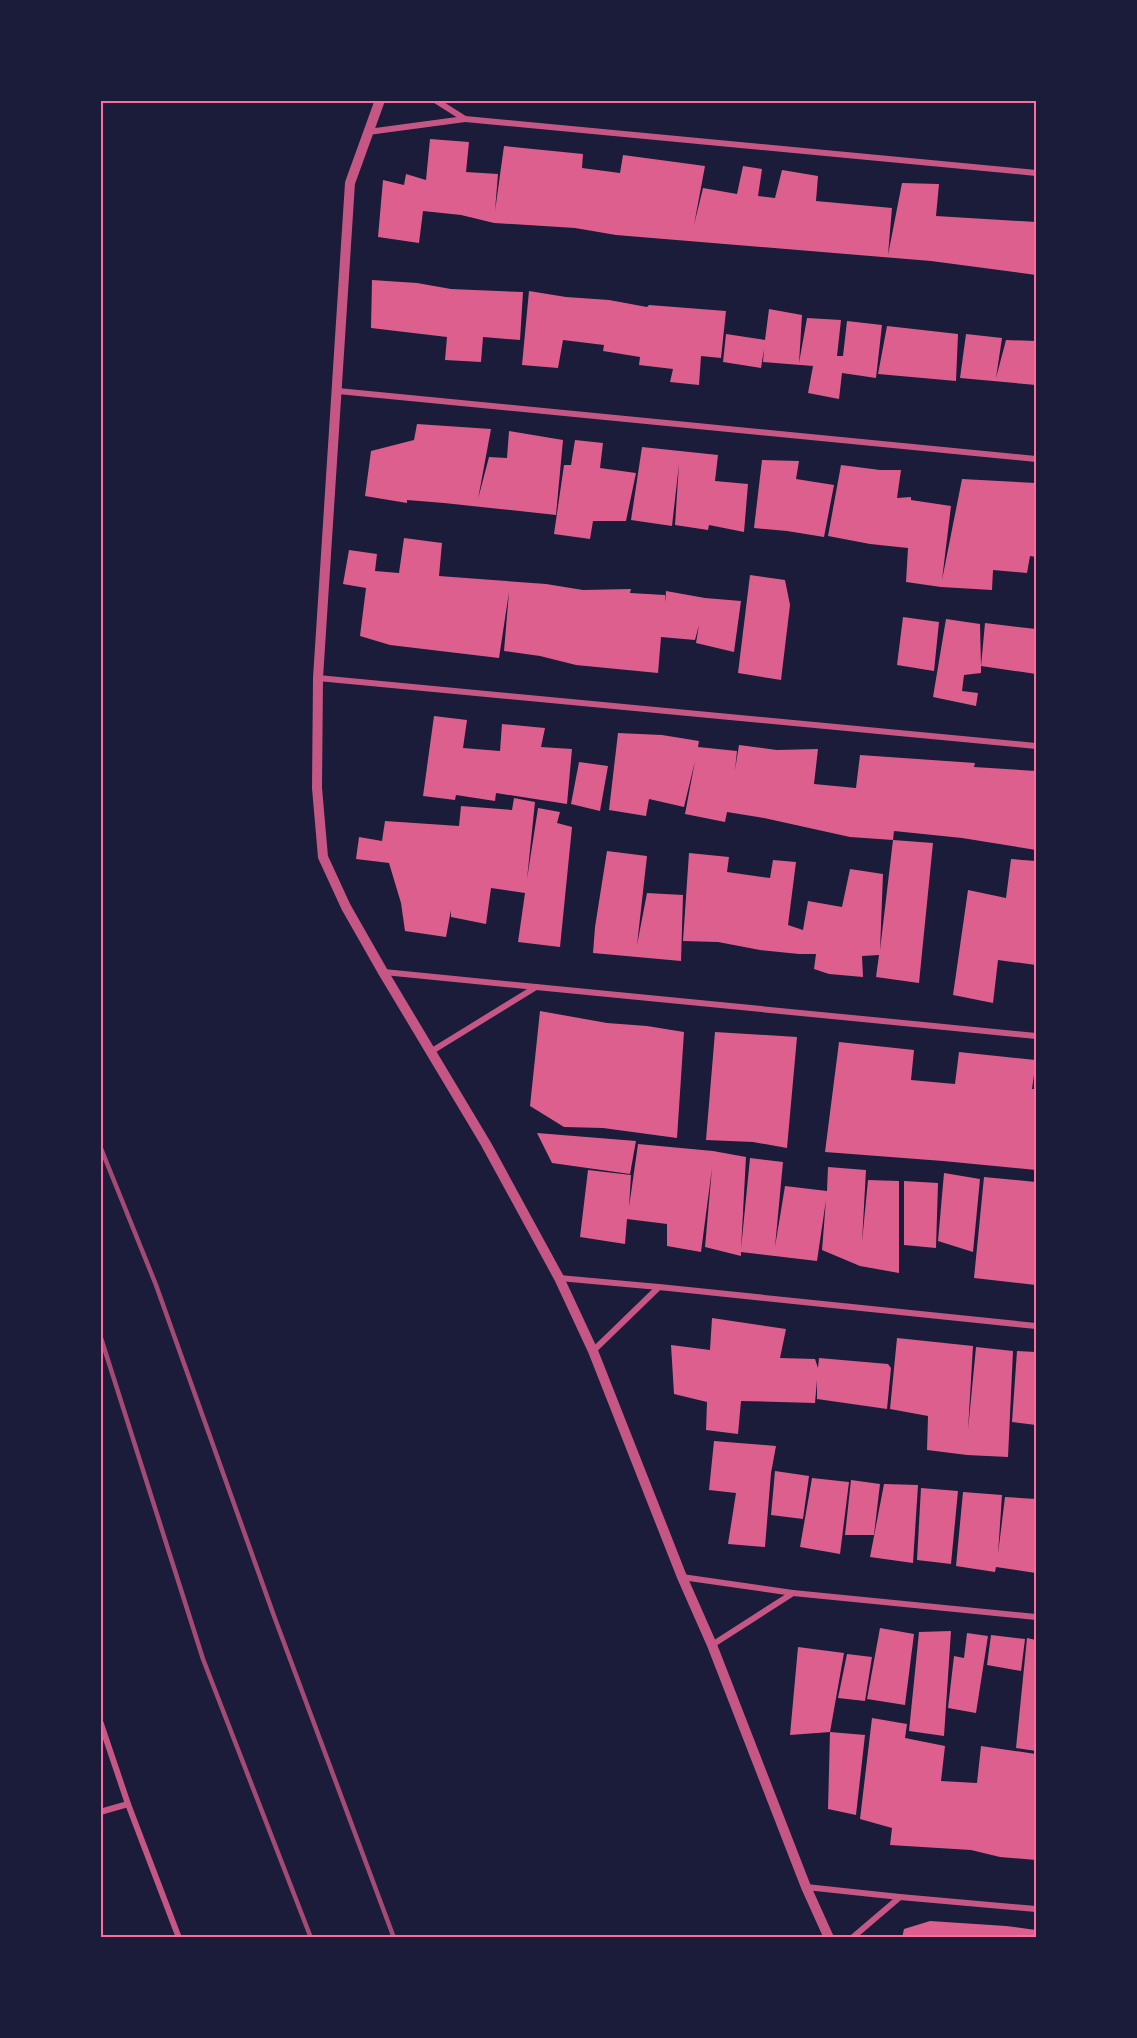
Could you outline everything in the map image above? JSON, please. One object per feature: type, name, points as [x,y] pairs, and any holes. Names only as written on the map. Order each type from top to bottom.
[{"type":"street","points":[[380,100],[350,183],[318,678],[317,788],[323,857],[346,907],[486,1144],[559,1278],[593,1351],[682,1577],[712,1645],[806,1887],[829,1938]]},
{"type":"street","points":[[435,100],[465,119]]},
{"type":"street","points":[[368,132],[465,119],[1036,173]]},
{"type":"street","points":[[338,391],[1036,459]]},
{"type":"street","points":[[318,678],[1036,746]]},
{"type":"street","points":[[383,972],[1036,1036]]},
{"type":"street","points":[[432,1051],[536,987]]},
{"type":"street","points":[[559,1278],[1036,1326]]},
{"type":"street","points":[[593,1351],[659,1287]]},
{"type":"street","points":[[682,1577],[793,1593],[1036,1617]]},
{"type":"street","points":[[712,1645],[793,1593]]},
{"type":"street","points":[[100,1722],[128,1804],[179,1938]]},
{"type":"street","points":[[100,1812],[128,1804]]},
{"type":"street","points":[[806,1887],[1036,1910]]},
{"type":"street","points":[[852,1938],[900,1897]]},
{"type":"building","points":[[430,139],[469,142],[466,172],[498,174],[495,211],[504,146],[583,154],[582,168],[620,173],[623,155],[705,166],[694,225],[703,188],[737,194],[743,166],[762,169],[758,196],[775,198],[782,170],[818,176],[816,201],[892,208],[888,255],[902,183],[939,184],[936,216],[1036,222],[1036,275],[931,261],[616,235],[575,228],[494,223],[461,215],[423,211],[419,243],[378,237],[383,180],[404,185],[406,174],[426,180]]},
{"type":"building","points":[[372,280],[417,283],[451,289],[523,292],[520,340],[483,337],[481,362],[445,360],[447,337],[371,328]]},
{"type":"building","points":[[529,291],[566,297],[609,300],[647,307],[649,305],[726,311],[721,358],[701,356],[699,385],[670,382],[673,369],[639,365],[640,357],[603,351],[604,345],[563,340],[558,368],[522,365]]},
{"type":"building","points":[[769,309],[802,315],[799,363],[807,318],[841,320],[837,356],[843,356],[847,321],[882,325],[876,378],[842,373],[839,399],[808,393],[813,366],[763,362],[764,349],[761,368],[723,362],[726,334],[765,340]]},
{"type":"building","points":[[887,326],[958,334],[956,381],[878,374]]},
{"type":"building","points":[[966,334],[1002,338],[996,378],[1006,340],[1036,341],[1036,385],[960,378]]},
{"type":"building","points":[[417,424],[491,429],[478,499],[489,457],[507,458],[509,431],[563,440],[556,515],[407,500],[407,503],[365,496],[371,451],[414,440]]},
{"type":"building","points":[[575,440],[603,443],[600,468],[636,473],[626,521],[593,521],[590,539],[554,534],[564,465],[571,465]]},
{"type":"building","points":[[642,447],[718,455],[715,481],[748,484],[744,532],[709,525],[708,530],[675,525],[679,464],[672,526],[631,520]]},
{"type":"building","points":[[762,460],[799,461],[796,479],[834,485],[824,537],[754,528]]},
{"type":"building","points":[[841,465],[901,470],[897,498],[911,497],[911,500],[951,506],[942,580],[962,479],[1036,483],[1036,557],[1030,556],[1027,573],[993,570],[992,590],[906,582],[908,548],[828,536]]},
{"type":"building","points":[[404,538],[442,543],[439,576],[546,584],[583,590],[631,589],[630,593],[665,595],[665,603],[666,591],[741,601],[734,652],[696,643],[699,625],[695,640],[661,637],[658,673],[576,665],[540,656],[504,651],[509,592],[499,658],[390,645],[360,636],[366,588],[343,584],[349,550],[377,554],[375,571],[399,573]]},
{"type":"building","points":[[750,575],[785,580],[790,605],[781,680],[738,673]]},
{"type":"building","points":[[903,617],[939,622],[934,671],[897,665]]},
{"type":"building","points":[[946,619],[980,624],[981,673],[964,675],[962,691],[978,693],[976,706],[933,697]]},
{"type":"building","points":[[985,623],[1036,629],[1036,674],[981,666]]},
{"type":"building","points":[[434,716],[467,720],[463,748],[500,751],[502,724],[545,728],[541,747],[572,749],[567,804],[496,793],[495,801],[456,795],[455,800],[423,796]]},
{"type":"building","points":[[618,733],[662,735],[699,741],[698,747],[737,751],[735,770],[739,745],[777,750],[818,749],[814,784],[856,788],[860,755],[975,763],[974,767],[1036,771],[1036,850],[962,838],[894,831],[893,840],[850,837],[727,812],[725,822],[685,814],[695,761],[684,807],[649,799],[646,816],[609,810]]},
{"type":"building","points":[[579,762],[608,766],[600,811],[571,804]]},
{"type":"building","points":[[514,798],[535,802],[527,879],[538,808],[560,812],[557,823],[572,827],[560,947],[518,942],[525,893],[491,888],[486,924],[451,917],[451,910],[446,937],[405,931],[401,903],[389,863],[356,859],[359,837],[382,841],[385,821],[459,826],[461,806],[512,810]]},
{"type":"building","points":[[893,840],[933,843],[919,983],[876,977],[879,955],[862,956],[863,977],[829,974],[814,969],[816,954],[760,950],[718,942],[683,941],[689,853],[729,857],[727,872],[770,878],[773,860],[796,862],[788,925],[803,930],[808,901],[842,907],[850,869],[883,874],[880,950]]},
{"type":"building","points":[[607,851],[647,856],[637,945],[647,893],[683,895],[681,961],[593,953]]},
{"type":"building","points":[[1011,859],[1036,861],[1036,965],[998,960],[993,1003],[953,995],[968,890],[1006,898]]},
{"type":"building","points":[[540,1011],[607,1023],[684,1032],[677,1138],[603,1128],[564,1127],[530,1106]]},
{"type":"building","points":[[715,1032],[797,1037],[787,1148],[753,1142],[706,1140]]},
{"type":"building","points":[[839,1042],[914,1050],[911,1080],[955,1084],[959,1052],[1036,1060],[1032,1089],[1036,1089],[1036,1170],[825,1152]]},
{"type":"building","points":[[537,1133],[636,1141],[630,1174],[552,1163]]},
{"type":"building","points":[[638,1144],[713,1151],[746,1157],[741,1249],[750,1158],[783,1162],[775,1247],[785,1186],[827,1191],[828,1167],[866,1170],[862,1242],[868,1180],[899,1181],[899,1273],[860,1266],[822,1250],[826,1200],[817,1261],[741,1252],[741,1256],[705,1247],[712,1168],[701,1252],[667,1246],[667,1224],[627,1219],[625,1244],[580,1237],[588,1170],[631,1175],[629,1207]]},
{"type":"building","points":[[944,1173],[980,1179],[973,1252],[938,1241]]},
{"type":"building","points":[[984,1177],[1036,1182],[1036,1285],[974,1278]]},
{"type":"building","points":[[904,1181],[938,1183],[936,1248],[904,1245]]},
{"type":"building","points":[[712,1318],[786,1329],[780,1358],[815,1359],[818,1368],[819,1358],[888,1364],[891,1368],[887,1409],[817,1399],[817,1380],[815,1403],[741,1401],[738,1434],[706,1430],[707,1402],[674,1394],[671,1345],[710,1350]]},
{"type":"building","points":[[897,1338],[973,1346],[968,1430],[976,1347],[1013,1351],[1008,1457],[927,1450],[928,1416],[890,1409]]},
{"type":"building","points":[[1017,1351],[1036,1352],[1036,1425],[1012,1422]]},
{"type":"building","points":[[714,1441],[776,1446],[771,1473],[765,1547],[728,1544],[736,1493],[709,1490]]},
{"type":"building","points":[[775,1471],[809,1476],[803,1519],[771,1515]]},
{"type":"building","points":[[812,1478],[849,1482],[840,1554],[800,1547]]},
{"type":"building","points":[[851,1480],[880,1484],[874,1535],[845,1535]]},
{"type":"building","points":[[884,1484],[918,1485],[913,1563],[870,1557]]},
{"type":"building","points":[[921,1488],[958,1491],[951,1564],[917,1560]]},
{"type":"building","points":[[963,1492],[1002,1495],[998,1554],[1005,1497],[1036,1499],[1036,1573],[996,1567],[995,1572],[956,1566]]},
{"type":"building","points":[[880,1628],[914,1634],[905,1705],[867,1699]]},
{"type":"building","points":[[951,1631],[944,1736],[909,1731],[919,1632]]},
{"type":"building","points":[[967,1633],[988,1636],[976,1713],[948,1708],[954,1656],[964,1658]]},
{"type":"building","points":[[991,1635],[1025,1639],[1021,1671],[987,1665]]},
{"type":"building","points":[[1027,1638],[1036,1640],[1036,1751],[1016,1748]]},
{"type":"building","points":[[798,1647],[844,1653],[830,1732],[790,1735]]},
{"type":"building","points":[[847,1654],[872,1657],[865,1701],[838,1698]]},
{"type":"building","points":[[872,1718],[907,1724],[905,1738],[945,1746],[941,1781],[977,1783],[981,1746],[1036,1754],[1036,1860],[1000,1857],[971,1850],[890,1845],[892,1828],[860,1819]]},
{"type":"building","points":[[830,1732],[865,1735],[856,1815],[828,1809]]},
{"type":"building","points":[[930,1921],[1036,1930],[1036,1938],[902,1938],[904,1929]]},
{"type":"railway","points":[[100,1146],[156,1285],[274,1616],[394,1938]]},
{"type":"railway","points":[[100,1335],[203,1659],[311,1938]]}]
